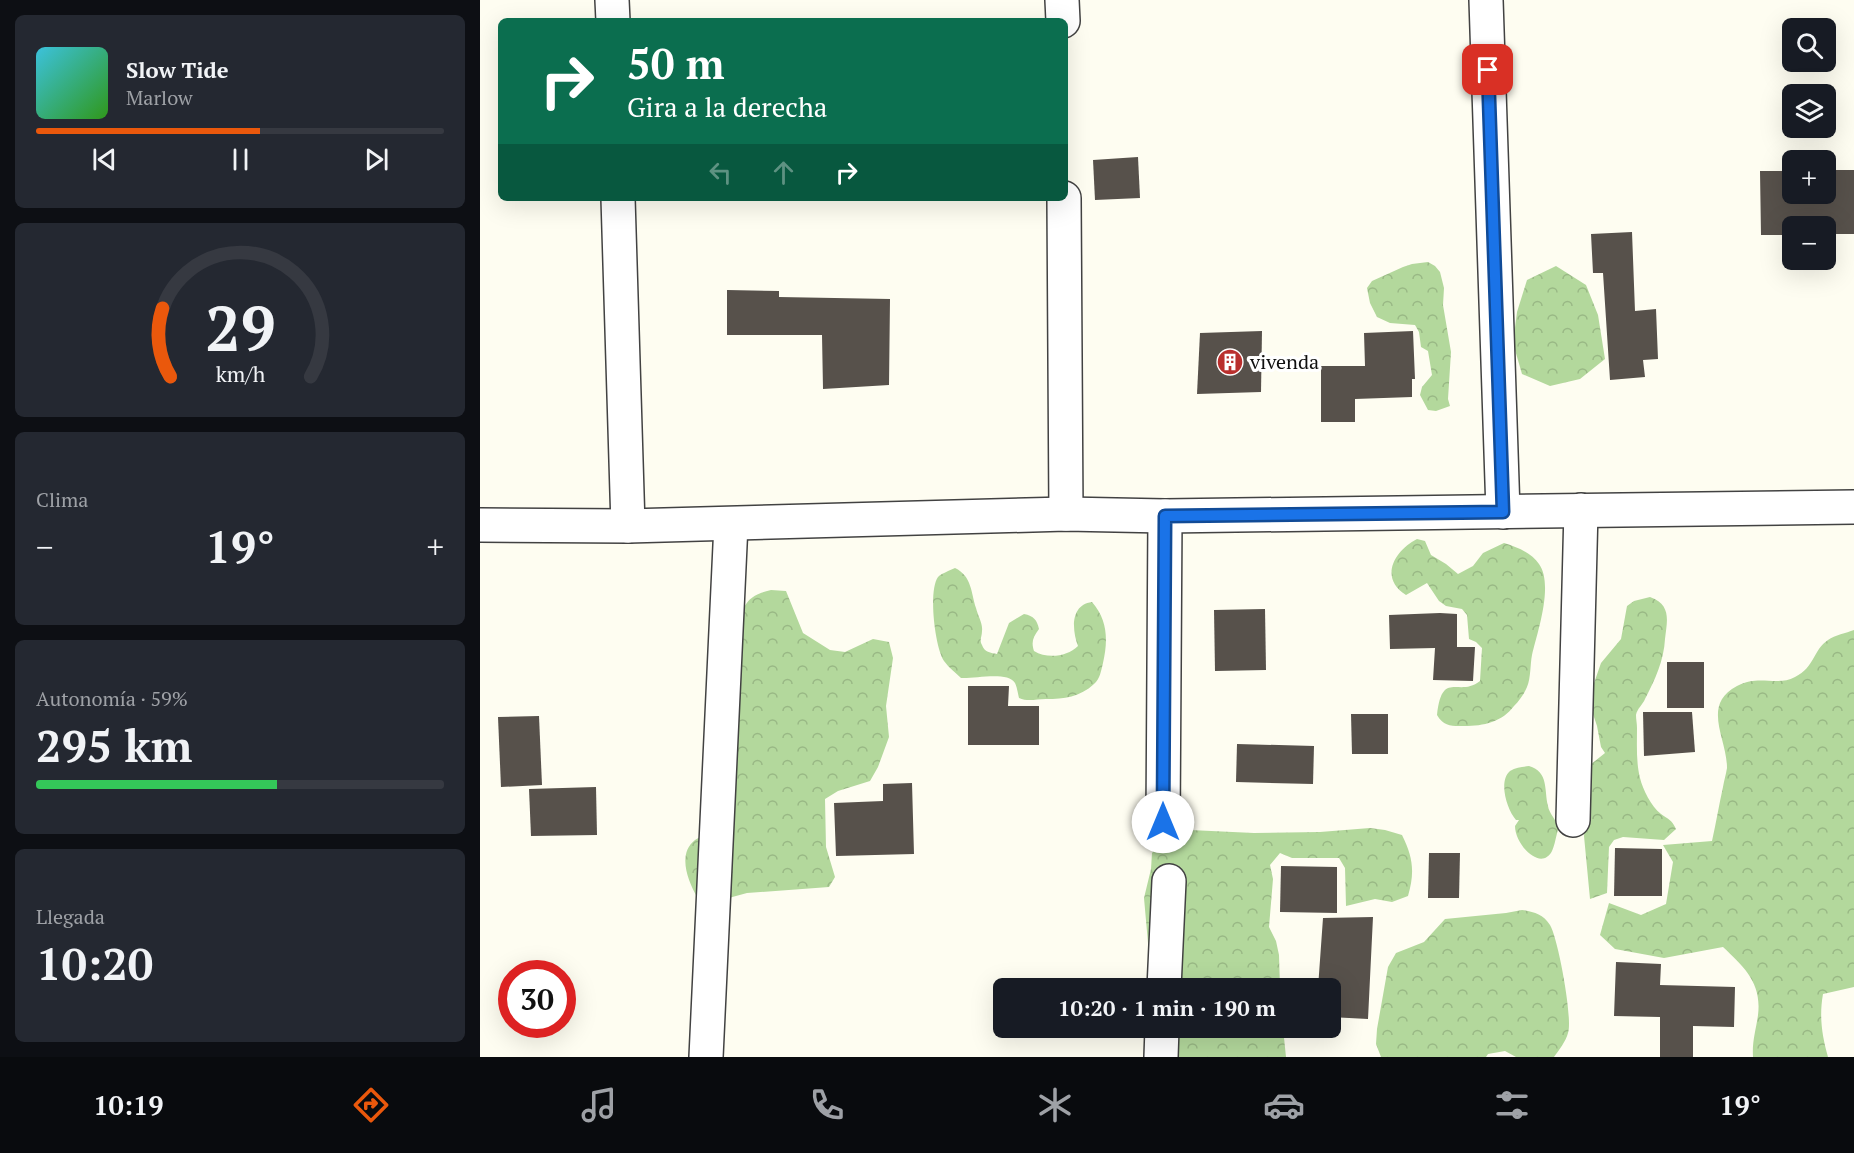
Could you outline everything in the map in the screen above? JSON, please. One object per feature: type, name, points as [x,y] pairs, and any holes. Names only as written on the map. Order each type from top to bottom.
[{"type":"street","points":[[612,0],[613,18]]},
{"type":"street","points":[[1062,0],[1063,18]]},
{"type":"street","points":[[1486,0],[1503,512]]},
{"type":"street","points":[[618,201],[628,526]]},
{"type":"street","points":[[1064,201],[1066,514]]},
{"type":"street","points":[[480,525],[628,526],[1066,514],[1165,516],[1854,507]]},
{"type":"street","points":[[1573,820],[1581,510]]},
{"type":"street","points":[[1163,822],[1165,516]]},
{"type":"street","points":[[706,1057],[731,524]]},
{"type":"street","points":[[1164,978],[1169,881]]},
{"type":"street","points":[[1161,1057],[1162,1038]]},
{"type":"green space","points":[[1428,262],[1440,272],[1451,352],[1448,399],[1450,406],[1436,411],[1428,410],[1420,395],[1422,387],[1432,375],[1428,351],[1421,347],[1419,332],[1415,325],[1390,323],[1377,317],[1370,303],[1367,288],[1372,281],[1403,267]]},
{"type":"green space","points":[[1556,266],[1586,285],[1598,315],[1605,359],[1580,379],[1550,386],[1522,374],[1513,343],[1517,312],[1527,280]]},
{"type":"green space","points":[[1417,539],[1425,541],[1431,555],[1458,574],[1473,566],[1483,553],[1504,543],[1532,557],[1539,564],[1543,573],[1545,596],[1528,683],[1518,702],[1504,716],[1492,722],[1456,726],[1445,724],[1437,715],[1439,701],[1447,689],[1465,687],[1480,681],[1482,648],[1469,639],[1467,615],[1462,609],[1446,606],[1439,601],[1427,583],[1406,595],[1393,581],[1393,565],[1396,558],[1402,550]]},
{"type":"green space","points":[[955,568],[961,571],[968,580],[982,626],[981,643],[984,649],[992,653],[997,654],[1009,623],[1024,614],[1033,617],[1039,629],[1034,637],[1034,651],[1051,656],[1068,653],[1078,646],[1074,626],[1076,613],[1085,604],[1092,602],[1104,623],[1106,639],[1103,663],[1096,682],[1083,692],[1072,696],[1029,700],[1019,698],[1015,683],[1005,677],[961,678],[946,664],[941,654],[933,606],[933,594],[938,577]]},
{"type":"green space","points":[[771,590],[786,591],[803,633],[830,650],[845,652],[873,639],[889,642],[893,658],[886,706],[889,737],[870,781],[838,791],[825,799],[826,847],[835,877],[829,887],[747,893],[714,902],[697,897],[686,868],[686,853],[695,840],[709,834],[739,619],[750,599]]},
{"type":"green space","points":[[1650,597],[1662,604],[1665,609],[1667,626],[1663,655],[1658,670],[1636,715],[1638,766],[1641,783],[1648,798],[1657,811],[1676,829],[1664,840],[1623,837],[1614,840],[1609,847],[1607,893],[1590,899],[1584,836],[1590,765],[1605,753],[1601,747],[1592,711],[1593,686],[1601,663],[1621,639],[1627,606],[1634,601]]},
{"type":"green space","points":[[1854,630],[1854,987],[1823,994],[1822,1026],[1828,1057],[1753,1057],[1759,1004],[1757,994],[1750,976],[1723,947],[1664,958],[1615,949],[1600,935],[1609,903],[1641,915],[1666,904],[1673,862],[1663,845],[1712,841],[1727,768],[1718,723],[1720,703],[1726,694],[1737,686],[1753,681],[1781,681],[1795,677],[1802,673],[1828,640]]},
{"type":"green space","points":[[1529,766],[1543,777],[1549,809],[1559,827],[1552,851],[1542,859],[1529,854],[1519,841],[1515,826],[1519,820],[1516,820],[1507,803],[1504,788],[1506,776],[1510,771]]},
{"type":"green space","points":[[1370,828],[1402,835],[1409,850],[1412,865],[1408,896],[1392,902],[1375,899],[1346,906],[1345,868],[1339,858],[1292,858],[1280,853],[1270,865],[1273,879],[1269,927],[1276,941],[1279,955],[1280,978],[1151,978],[1144,898],[1151,869],[1152,853],[1162,841],[1174,833],[1190,830],[1254,833],[1320,832]]},
{"type":"green space","points":[[1522,910],[1538,914],[1547,921],[1561,961],[1569,1025],[1566,1039],[1554,1057],[1516,1057],[1505,1051],[1488,1054],[1486,1057],[1381,1057],[1376,1044],[1377,1029],[1388,967],[1396,953],[1424,942],[1445,919]]},
{"type":"green space","points":[[1159,1038],[1284,1038],[1286,1057],[1161,1057]]},
{"type":"building","points":[[1138,157],[1140,198],[1095,200],[1093,160]]},
{"type":"building","points":[[1836,170],[1854,170],[1854,234],[1836,234],[1836,216],[1782,216],[1782,235],[1761,235],[1760,171],[1782,171],[1782,204],[1836,204]]},
{"type":"building","points":[[1632,232],[1635,311],[1656,309],[1658,359],[1643,360],[1645,377],[1610,380],[1603,273],[1593,273],[1591,234]]},
{"type":"building","points":[[727,290],[779,291],[779,297],[890,299],[889,385],[823,389],[822,335],[727,335]]},
{"type":"building","name":"vivenda","points":[[1262,331],[1261,392],[1197,394],[1200,333]]},
{"type":"building","points":[[1413,331],[1415,379],[1412,379],[1412,397],[1355,399],[1355,422],[1321,422],[1321,366],[1365,366],[1364,333]]},
{"type":"building","points":[[1265,609],[1266,670],[1215,671],[1214,610]]},
{"type":"building","points":[[1457,614],[1457,647],[1475,647],[1473,681],[1433,680],[1435,648],[1390,649],[1389,615]]},
{"type":"building","points":[[1667,662],[1704,662],[1704,708],[1667,708]]},
{"type":"building","points":[[968,686],[1009,686],[1008,706],[1039,706],[1039,745],[968,745]]},
{"type":"building","points":[[1643,712],[1692,712],[1695,752],[1644,756]]},
{"type":"building","points":[[1351,714],[1388,714],[1388,754],[1352,754]]},
{"type":"building","points":[[539,716],[542,785],[501,787],[498,717]]},
{"type":"building","points":[[1237,744],[1314,746],[1313,784],[1236,782]]},
{"type":"building","points":[[912,783],[914,854],[836,856],[834,803],[883,801],[883,784]]},
{"type":"building","points":[[596,787],[597,835],[531,836],[529,789]]},
{"type":"building","points":[[1615,848],[1662,849],[1662,896],[1614,896]]},
{"type":"building","points":[[1429,853],[1460,853],[1459,898],[1428,898]]},
{"type":"building","points":[[1281,866],[1337,867],[1337,913],[1280,912]]},
{"type":"building","points":[[1373,917],[1368,1019],[1341,1018],[1341,978],[1319,978],[1323,918]]},
{"type":"building","points":[[1616,962],[1661,964],[1660,985],[1735,987],[1734,1027],[1693,1026],[1693,1057],[1660,1057],[1660,1017],[1614,1016]]},
{"type":"place","name":"vivenda","points":[[1230,362]]},
{"type":"route","points":[[1163,822],[1165,516],[1503,512],[1488,70]]}]
